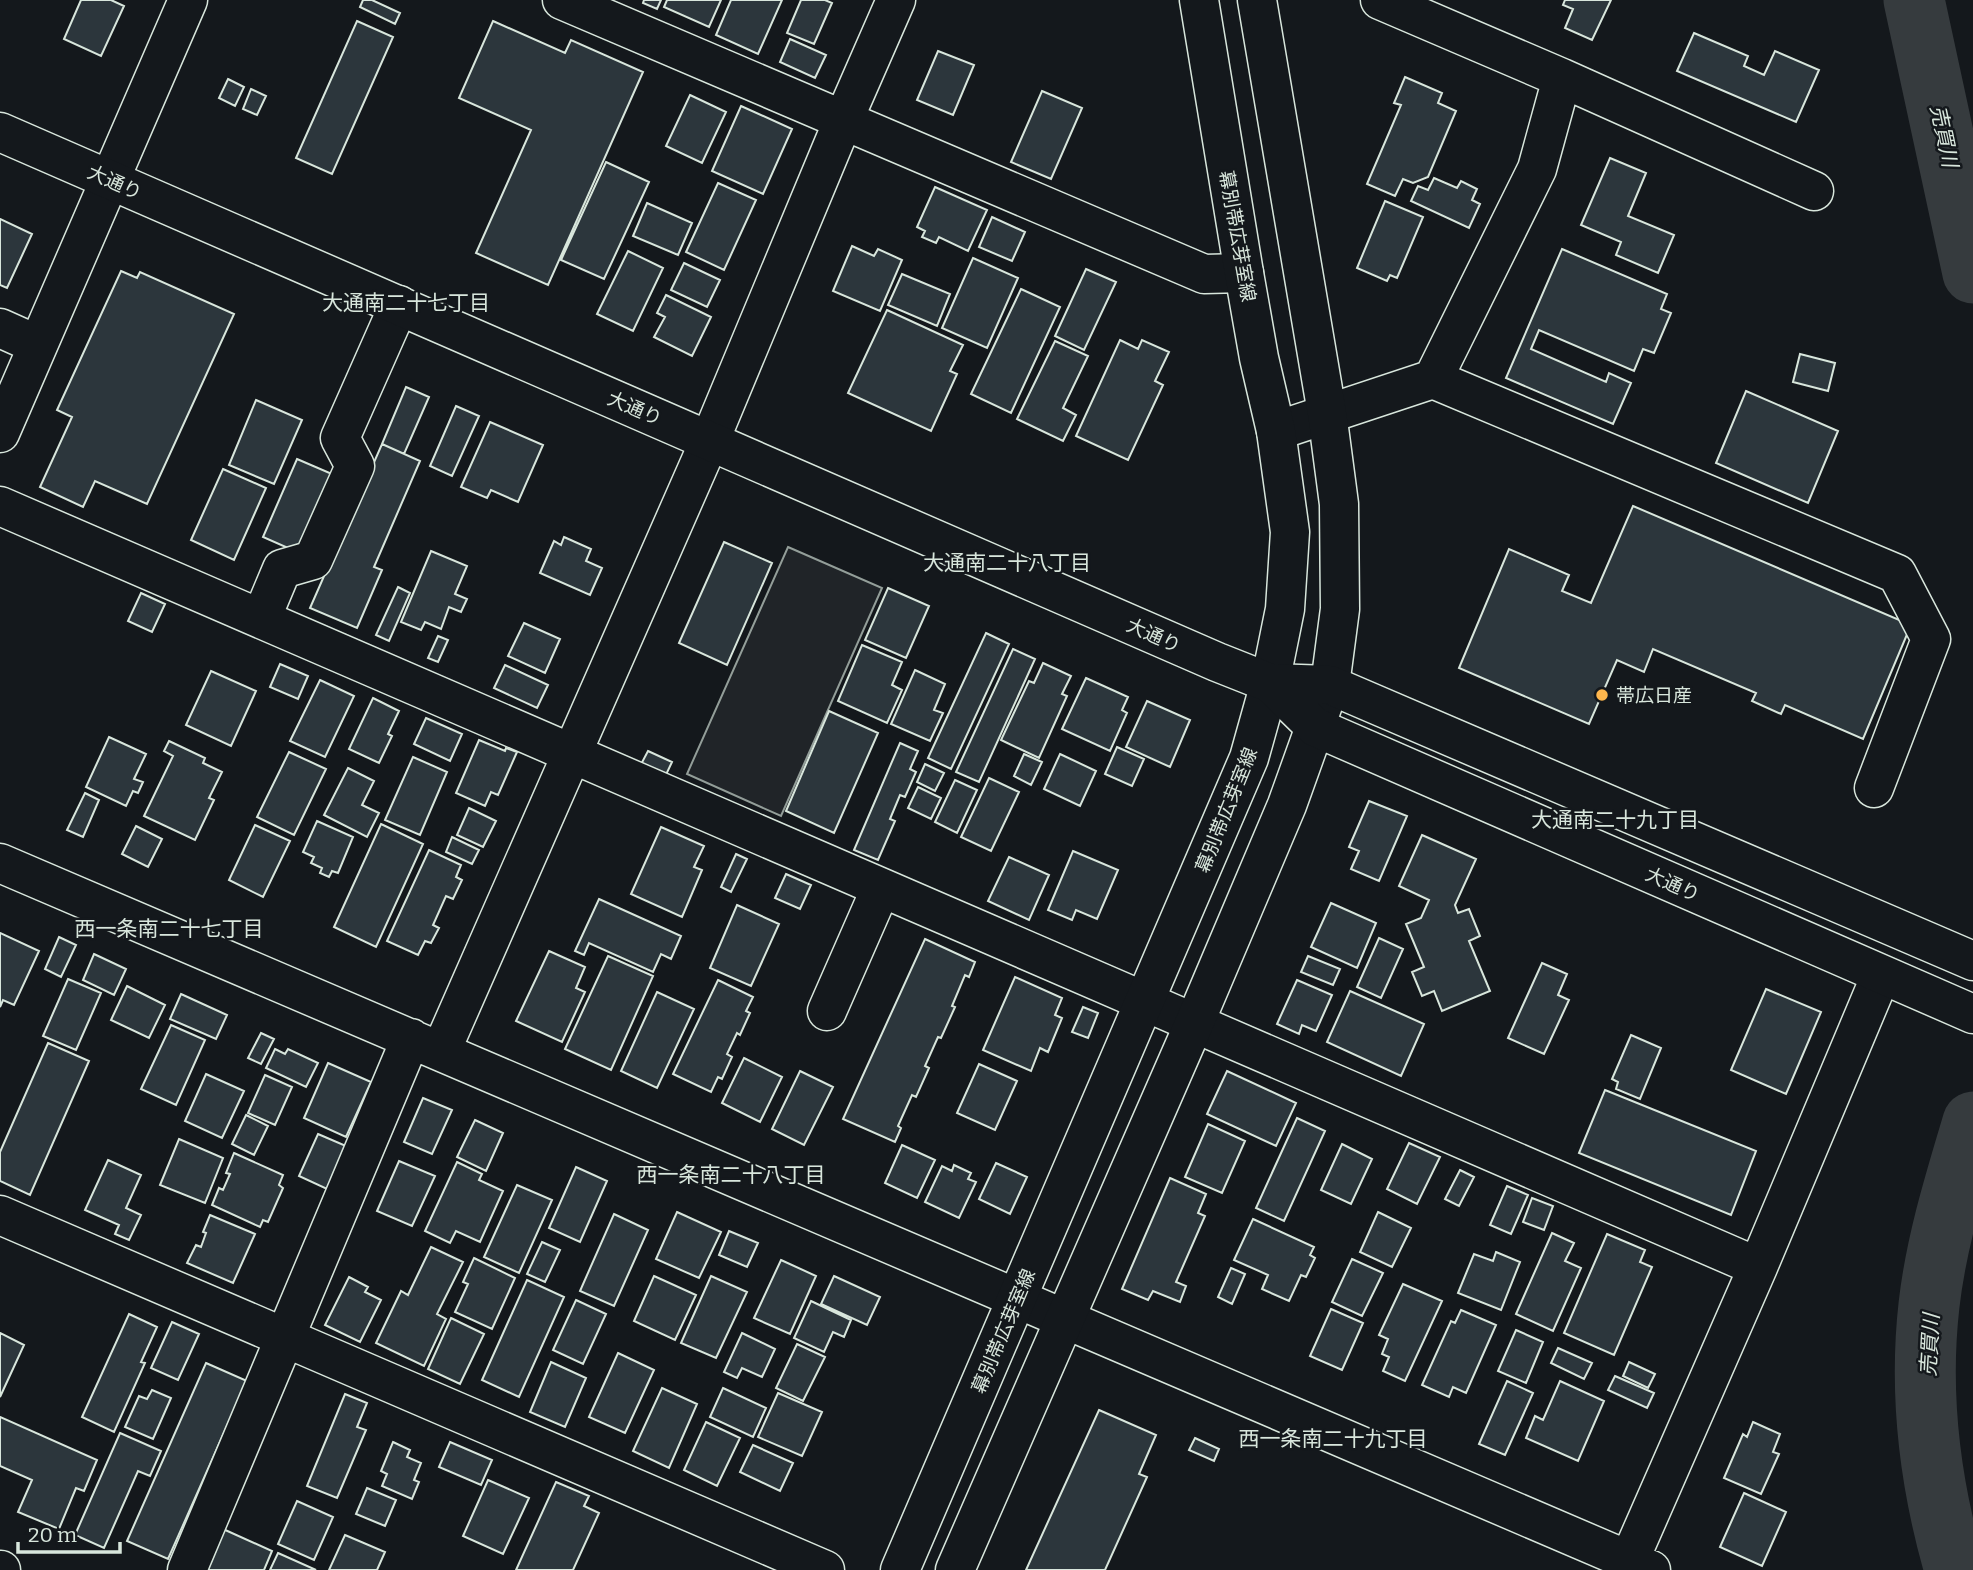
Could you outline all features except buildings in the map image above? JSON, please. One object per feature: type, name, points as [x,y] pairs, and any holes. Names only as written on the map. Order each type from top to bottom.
[{"type":"main road","points":[[0,433],[188,0]]},
{"type":"main road","points":[[562,0],[1204,274],[1244,273]]},
{"type":"main road","points":[[187,1570],[286,1338],[426,1045],[570,754],[710,440],[896,0]]},
{"type":"main road","name":"幕別帯広芽室線","points":[[900,1570],[1249,758],[1270,683],[1285,609],[1290,532],[1276,431],[1259,358],[1199,0]]},
{"type":"main road","points":[[955,1570],[1287,805],[1330,685],[1340,609],[1339,504],[1327,413],[1257,0]]},
{"type":"main road","points":[[1380,0],[1814,191]]},
{"type":"main road","points":[[1433,379],[1537,169],[1562,78]]},
{"type":"main road","name":"大通り","points":[[0,132],[1270,683],[1315,727],[1957,1007]]},
{"type":"main road","points":[[261,619],[282,569],[313,560],[355,467],[340,438],[399,305]]},
{"type":"main road","points":[[0,328],[38,345]]},
{"type":"main road","points":[[1276,431],[1433,379],[1897,574],[1931,639],[1874,788]]},
{"type":"main road","points":[[0,506],[1758,1267]]},
{"type":"main road","name":"大通り","points":[[1270,683],[1330,685],[1967,958]]},
{"type":"main road","points":[[0,863],[1635,1567],[1881,975]]},
{"type":"main road","points":[[827,1011],[881,888]]},
{"type":"main road","points":[[0,1215],[825,1570]]},
{"type":"shaded area","points":[[788,547],[882,588],[781,816],[687,774]]},
{"type":"waterway","name":"売買川","points":[[1914,0],[1973,273]]},
{"type":"waterway","name":"売買川","points":[[1955,1570],[1933,1472],[1926,1405],[1926,1338],[1932,1282],[1941,1236],[1973,1122]]},
{"type":"place","name":"帯広日産","points":[[1602,695]]},
{"type":"district","name":"大通南二十七丁目","points":[[406,303]]},
{"type":"district","name":"大通南二十八丁目","points":[[1007,563]]},
{"type":"district","name":"大通南二十九丁目","points":[[1615,820]]},
{"type":"district","name":"西一条南二十七丁目","points":[[169,929]]},
{"type":"district","name":"西一条南二十八丁目","points":[[731,1175]]},
{"type":"district","name":"西一条南二十九丁目","points":[[1333,1439]]}]
